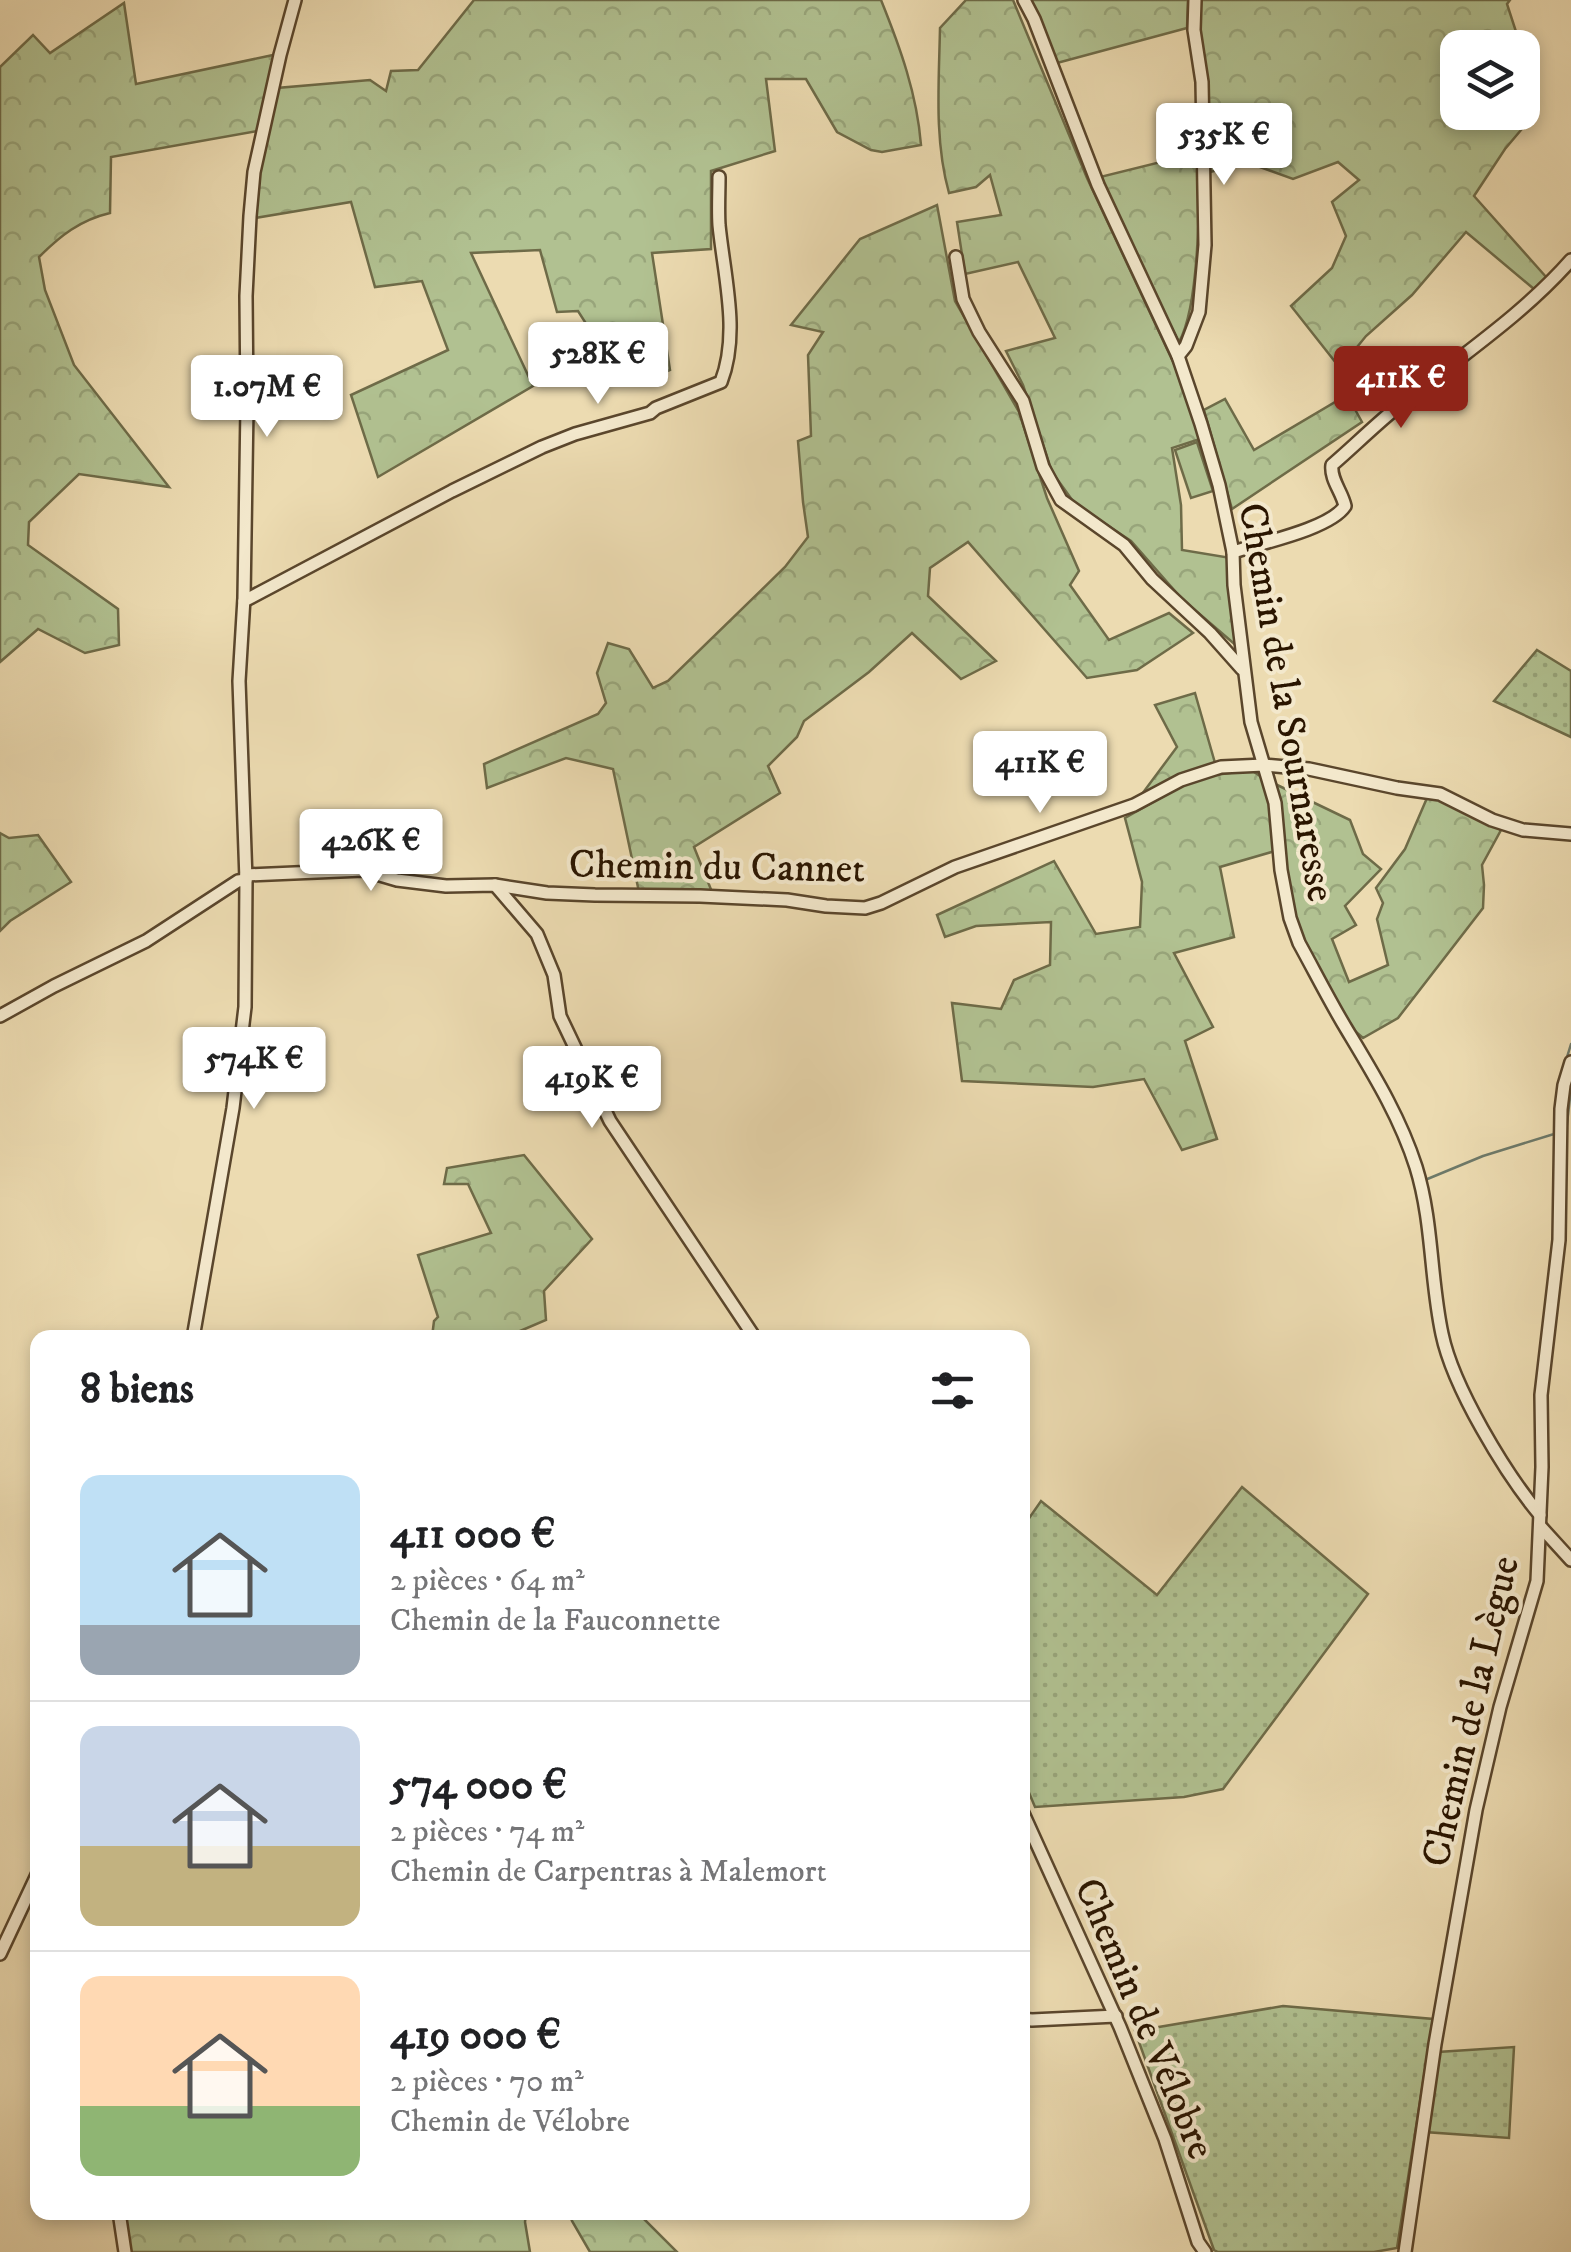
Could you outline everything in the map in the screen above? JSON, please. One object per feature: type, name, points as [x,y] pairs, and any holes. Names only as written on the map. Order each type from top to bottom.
[{"type":"street","points":[[194,1330],[244,1024],[246,878],[238,723],[244,602],[250,216],[254,172],[296,0]]},
{"type":"street","name":"Chemin de la Sournaresse","points":[[1024,0],[1098,185],[1178,356],[1202,424],[1233,552],[1251,722],[1275,803],[1290,918],[1299,943],[1394,1109],[1417,1170],[1430,1228],[1442,1337],[1454,1371],[1487,1435],[1540,1520],[1571,1560]]},
{"type":"street","points":[[1178,356],[1199,312],[1205,245],[1202,82],[1194,30],[1195,0]]},
{"type":"street","points":[[244,602],[542,447],[650,413],[721,382],[731,342],[719,220],[719,177]]},
{"type":"street","points":[[956,257],[963,299],[979,332],[1023,400],[1044,467],[1060,500],[1124,545],[1244,671]]},
{"type":"street","points":[[1233,552],[1305,531],[1340,513],[1344,506],[1330,473],[1332,465],[1395,409],[1467,355],[1571,260]]},
{"type":"street","name":"Chemin du Cannet","points":[[246,878],[363,870],[398,880],[446,886],[495,885],[546,893],[786,900],[865,908],[955,867],[1134,804],[1182,780],[1222,767],[1264,765],[1309,769],[1440,794],[1492,820],[1523,830],[1571,834]]},
{"type":"street","points":[[0,1016],[146,941],[246,878]]},
{"type":"street","points":[[495,885],[537,934],[554,975],[560,1016],[610,1121],[750,1330]]},
{"type":"street","name":"Chemin de la Lègue","points":[[1404,2252],[1476,1810],[1500,1707],[1537,1580],[1541,1394],[1560,1240],[1561,1108],[1571,1062]]},
{"type":"street","name":"Chemin de Vélobre","points":[[1030,1828],[1116,2016],[1204,2252]]},
{"type":"street","points":[[0,1954],[30,1890]]},
{"type":"street","points":[[1030,2019],[1116,2016]]},
{"type":"street","points":[[119,2220],[125,2252]]},
{"type":"green space","points":[[474,0],[881,0],[907,71],[921,145],[882,152],[871,150],[837,132],[806,79],[766,79],[775,151],[711,171],[711,249],[652,253],[670,370],[642,382],[624,353],[601,347],[578,311],[557,312],[540,250],[471,253],[533,386],[378,477],[351,395],[448,350],[422,281],[375,287],[351,202],[255,218],[260,160],[277,88],[370,80],[386,91],[391,71],[418,70]]},
{"type":"green space","points":[[966,0],[1013,0],[1087,178],[1175,366],[1200,439],[1172,448],[1181,505],[1182,550],[1231,558],[1238,647],[1182,599],[1131,541],[1075,504],[1052,472],[1023,385],[1006,351],[1055,338],[1018,262],[965,274],[957,222],[1001,215],[990,175],[976,187],[949,193],[944,173],[939,111],[940,28]]},
{"type":"green space","points":[[1030,0],[1188,0],[1187,28],[1057,63]]},
{"type":"green space","points":[[1201,0],[1510,0],[1507,4],[1515,30],[1440,30],[1440,130],[1521,130],[1474,196],[1547,278],[1534,289],[1466,232],[1412,295],[1366,336],[1340,368],[1291,306],[1332,268],[1346,236],[1332,202],[1359,180],[1338,162],[1293,179],[1249,163],[1210,172]]},
{"type":"green space","points":[[124,3],[136,84],[278,54],[258,131],[111,157],[110,213],[71,230],[39,257],[45,290],[74,365],[169,487],[79,474],[29,522],[28,545],[118,609],[119,645],[85,653],[38,629],[0,662],[0,67],[33,35],[50,53]]},
{"type":"green space","points":[[1197,153],[1195,278],[1179,342],[1100,177]]},
{"type":"green space","points":[[937,205],[955,301],[1019,412],[1047,498],[1079,571],[1070,585],[1109,640],[1169,613],[1193,633],[1137,670],[1087,678],[968,542],[930,568],[928,596],[996,661],[961,679],[912,633],[869,672],[804,721],[797,737],[768,766],[780,793],[694,847],[712,892],[639,892],[613,769],[566,758],[487,788],[484,764],[598,714],[606,703],[597,673],[608,643],[629,649],[653,688],[668,681],[785,567],[808,537],[798,441],[811,436],[808,355],[823,332],[791,325],[860,239]]},
{"type":"green space","points":[[1347,395],[1362,422],[1232,509],[1204,410],[1225,399],[1254,450]]},
{"type":"green space","points":[[1197,442],[1213,491],[1191,498],[1175,450]]},
{"type":"green space","points":[[1537,650],[1571,671],[1571,737],[1494,701]]},
{"type":"green space","points":[[1195,693],[1215,763],[1142,794],[1177,747],[1155,705]]},
{"type":"green space","points":[[1251,770],[1266,780],[1276,827],[1275,851],[1220,867],[1234,937],[1174,953],[1213,1027],[1185,1041],[1217,1139],[1182,1150],[1144,1079],[1093,1087],[962,1081],[952,1003],[1001,1009],[1014,980],[1050,965],[1051,922],[976,926],[945,937],[937,915],[1054,861],[1096,934],[1140,927],[1142,882],[1125,818],[1183,785]]},
{"type":"green space","points":[[1273,783],[1350,820],[1363,854],[1381,869],[1345,906],[1356,925],[1332,939],[1349,982],[1388,965],[1377,919],[1383,903],[1376,888],[1405,849],[1427,798],[1438,798],[1501,830],[1482,865],[1483,908],[1398,1018],[1363,1038],[1348,1025],[1303,943],[1287,886]]},
{"type":"green space","points":[[0,833],[9,838],[38,835],[71,882],[0,931]]},
{"type":"green space","points":[[524,1155],[592,1239],[544,1291],[546,1320],[522,1330],[433,1330],[438,1317],[418,1255],[491,1233],[468,1184],[444,1184],[447,1168]]},
{"type":"green space","points":[[1242,1487],[1368,1594],[1223,1789],[1184,1797],[1035,1807],[1030,1795],[1030,1517],[1041,1501],[1157,1595]]},
{"type":"green space","points":[[1283,2006],[1433,2019],[1397,2248],[1374,2252],[1214,2250],[1135,2031]]},
{"type":"green space","points":[[1514,2047],[1509,2138],[1425,2132],[1438,2052]]},
{"type":"green space","points":[[124,2220],[525,2220],[530,2252],[131,2252]]},
{"type":"green space","points":[[645,2220],[677,2252],[590,2252],[572,2221]]},
{"type":"waterway","points":[[1563,1070],[1571,1044]]},
{"type":"waterway","points":[[1566,1132],[1571,1089]]},
{"type":"waterway","points":[[1425,1180],[1483,1156],[1554,1134],[1557,1093]]}]
